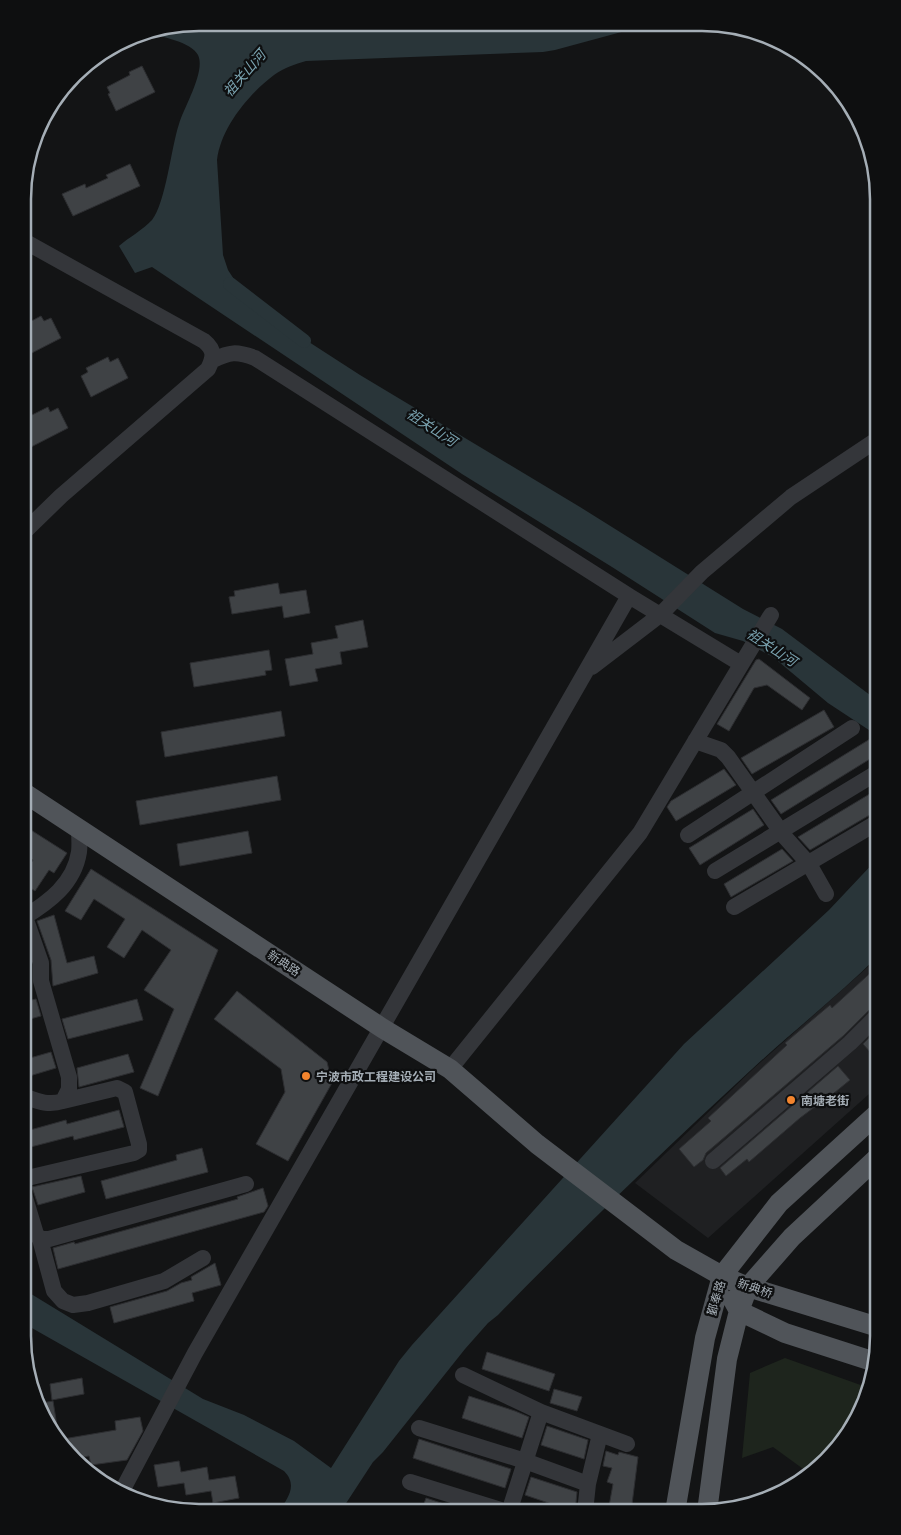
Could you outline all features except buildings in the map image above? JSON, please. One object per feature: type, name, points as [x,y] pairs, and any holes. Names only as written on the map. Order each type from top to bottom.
[{"type":"main road","name":"新典路","points":[[31,797],[382,1028],[450,1069],[537,1144],[676,1250],[722,1276]]},
{"type":"main road","name":"鄞奉路","points":[[676,1504],[705,1338],[722,1276],[779,1203],[869,1121]]},
{"type":"main road","name":"鄞奉路","points":[[708,1503],[727,1359],[739,1311],[748,1287],[792,1237],[869,1165]]},
{"type":"main road","name":"新典桥","points":[[722,1276],[748,1287],[869,1324]]},
{"type":"main road","name":"新典桥","points":[[722,1276],[739,1311]]},
{"type":"main road","points":[[739,1311],[785,1333],[868,1360]]},
{"type":"street","points":[[31,245],[204,341],[213,352],[213,360],[208,369],[60,496],[31,525]]},
{"type":"street","points":[[213,360],[228,353],[241,353],[255,358],[629,596],[664,611],[744,657]]},
{"type":"street","points":[[585,672],[664,611],[700,574],[791,497],[870,444]]},
{"type":"street","points":[[125,1486],[182,1379],[629,596]]},
{"type":"street","points":[[450,1069],[640,833],[744,657],[771,616]]},
{"type":"street","points":[[688,834],[852,728]]},
{"type":"street","points":[[695,741],[721,750],[782,832],[810,864],[826,894]]},
{"type":"street","points":[[715,871],[869,777]]},
{"type":"street","points":[[734,907],[869,827]]},
{"type":"street","points":[[31,912],[63,889],[74,868],[78,852],[79,828]]},
{"type":"street","points":[[31,936],[41,963],[42,981],[69,1077],[69,1089],[63,1101]]},
{"type":"street","points":[[713,1161],[850,1044],[869,1025]]},
{"type":"street","points":[[31,1099],[54,1104],[117,1088],[125,1092],[139,1144],[139,1150],[134,1154],[31,1177]]},
{"type":"street","points":[[40,1239],[49,1239],[246,1184]]},
{"type":"street","points":[[31,1217],[36,1234],[40,1239],[54,1291],[64,1301],[74,1305],[88,1303],[164,1281],[203,1258]]},
{"type":"street","points":[[463,1375],[541,1412],[628,1444]]},
{"type":"street","points":[[511,1504],[541,1412]]},
{"type":"street","points":[[419,1428],[525,1461],[588,1484]]},
{"type":"street","points":[[586,1504],[588,1484],[600,1434]]},
{"type":"street","points":[[410,1482],[482,1504]]},
{"type":"shaded area","name":"南塘老街","points":[[869,966],[869,1094],[708,1238],[635,1183],[753,1069]]},
{"type":"shaded area","points":[[785,1358],[862,1385],[847,1420],[835,1438],[821,1455],[804,1469],[773,1447],[742,1458],[750,1373]]},
{"type":"water","points":[[625,31],[543,52],[306,61],[282,70],[255,92],[238,112],[224,135],[220,148],[217,160],[223,255],[228,270],[250,304],[360,375],[580,507],[743,609],[782,629],[870,695],[870,730],[828,703],[773,657],[743,641],[715,633],[462,474],[152,267],[135,273],[119,246],[149,223],[157,212],[165,188],[176,134],[199,70],[200,62],[195,50],[175,40],[159,36],[188,32]]},
{"type":"water","points":[[869,867],[869,964],[687,1130],[591,1221],[488,1323],[373,1462],[346,1504],[283,1504],[291,1486],[288,1476],[284,1471],[31,1328],[31,1294],[203,1399],[244,1415],[294,1441],[331,1468],[399,1361],[412,1345],[684,1044],[829,910]]},
{"type":"waterway","name":"祖关山河","points":[[230,284],[304,341]]},
{"type":"place","name":"宁波市政工程建设公司","points":[[306,1076]]},
{"type":"place","name":"南塘老街","points":[[791,1100]]}]
